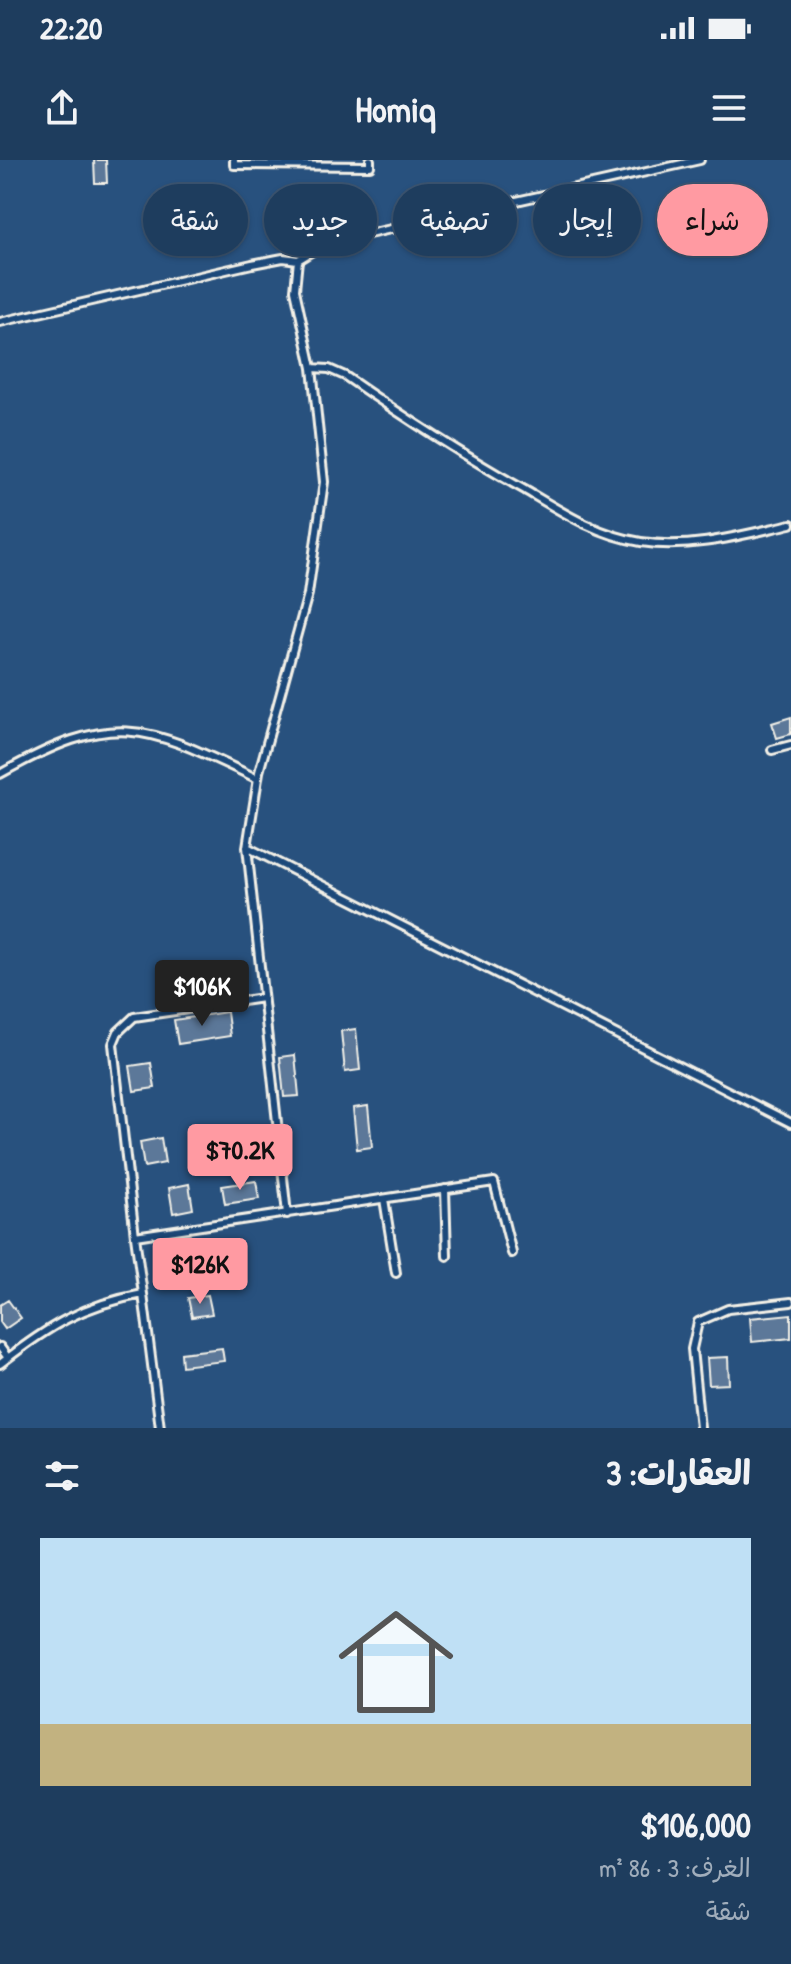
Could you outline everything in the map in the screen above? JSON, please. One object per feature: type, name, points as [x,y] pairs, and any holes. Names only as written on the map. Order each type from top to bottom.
[{"type":"lane","points":[[234,160],[234,165],[370,166],[370,160]]},
{"type":"lane","points":[[0,322],[252,264],[283,258],[298,260],[324,244],[700,160]]},
{"type":"lane","points":[[287,1214],[247,847],[258,779],[308,594],[324,482],[312,368],[295,290],[298,260]]},
{"type":"lane","points":[[312,368],[329,369],[345,376],[433,438],[597,531],[639,542],[676,544],[718,540],[791,524]]},
{"type":"lane","points":[[0,774],[51,745],[94,732],[129,728],[191,747],[258,779]]},
{"type":"lane","points":[[772,750],[791,745]]},
{"type":"lane","points":[[247,847],[791,1123]]},
{"type":"lane","points":[[160,1428],[113,1044],[118,1032],[134,1017],[263,998]]},
{"type":"lane","points":[[135,1236],[494,1182],[512,1253]]},
{"type":"lane","points":[[445,1189],[447,1256]]},
{"type":"lane","points":[[384,1199],[396,1273]]},
{"type":"lane","points":[[0,1364],[49,1326],[107,1300],[143,1294]]},
{"type":"lane","points":[[700,1428],[692,1349],[698,1322],[728,1309],[791,1302]]},
{"type":"lane","points":[[0,1347],[8,1358]]},
{"type":"building","points":[[94,160],[106,160],[107,183],[95,183]]},
{"type":"building","points":[[791,717],[791,734],[777,738],[772,723]]},
{"type":"building","points":[[227,1012],[230,1036],[178,1044],[174,1020]]},
{"type":"building","points":[[356,1029],[360,1070],[345,1072],[341,1031]]},
{"type":"building","points":[[295,1055],[299,1096],[284,1097],[280,1057]]},
{"type":"building","points":[[151,1063],[155,1088],[134,1091],[130,1066]]},
{"type":"building","points":[[368,1106],[372,1147],[357,1149],[353,1108]]},
{"type":"building","points":[[161,1138],[165,1163],[144,1167],[140,1142]]},
{"type":"building","points":[[256,1181],[259,1199],[225,1204],[222,1186]]},
{"type":"building","points":[[189,1184],[193,1209],[173,1213],[169,1188]]},
{"type":"building","points":[[208,1295],[212,1314],[192,1317],[188,1298]]},
{"type":"building","points":[[8,1300],[21,1318],[5,1329],[0,1322],[0,1305]]},
{"type":"building","points":[[791,1314],[791,1338],[752,1342],[750,1318]]},
{"type":"building","points":[[222,1348],[224,1361],[182,1366],[181,1353]]},
{"type":"building","points":[[728,1357],[729,1384],[709,1385],[707,1358]]}]
